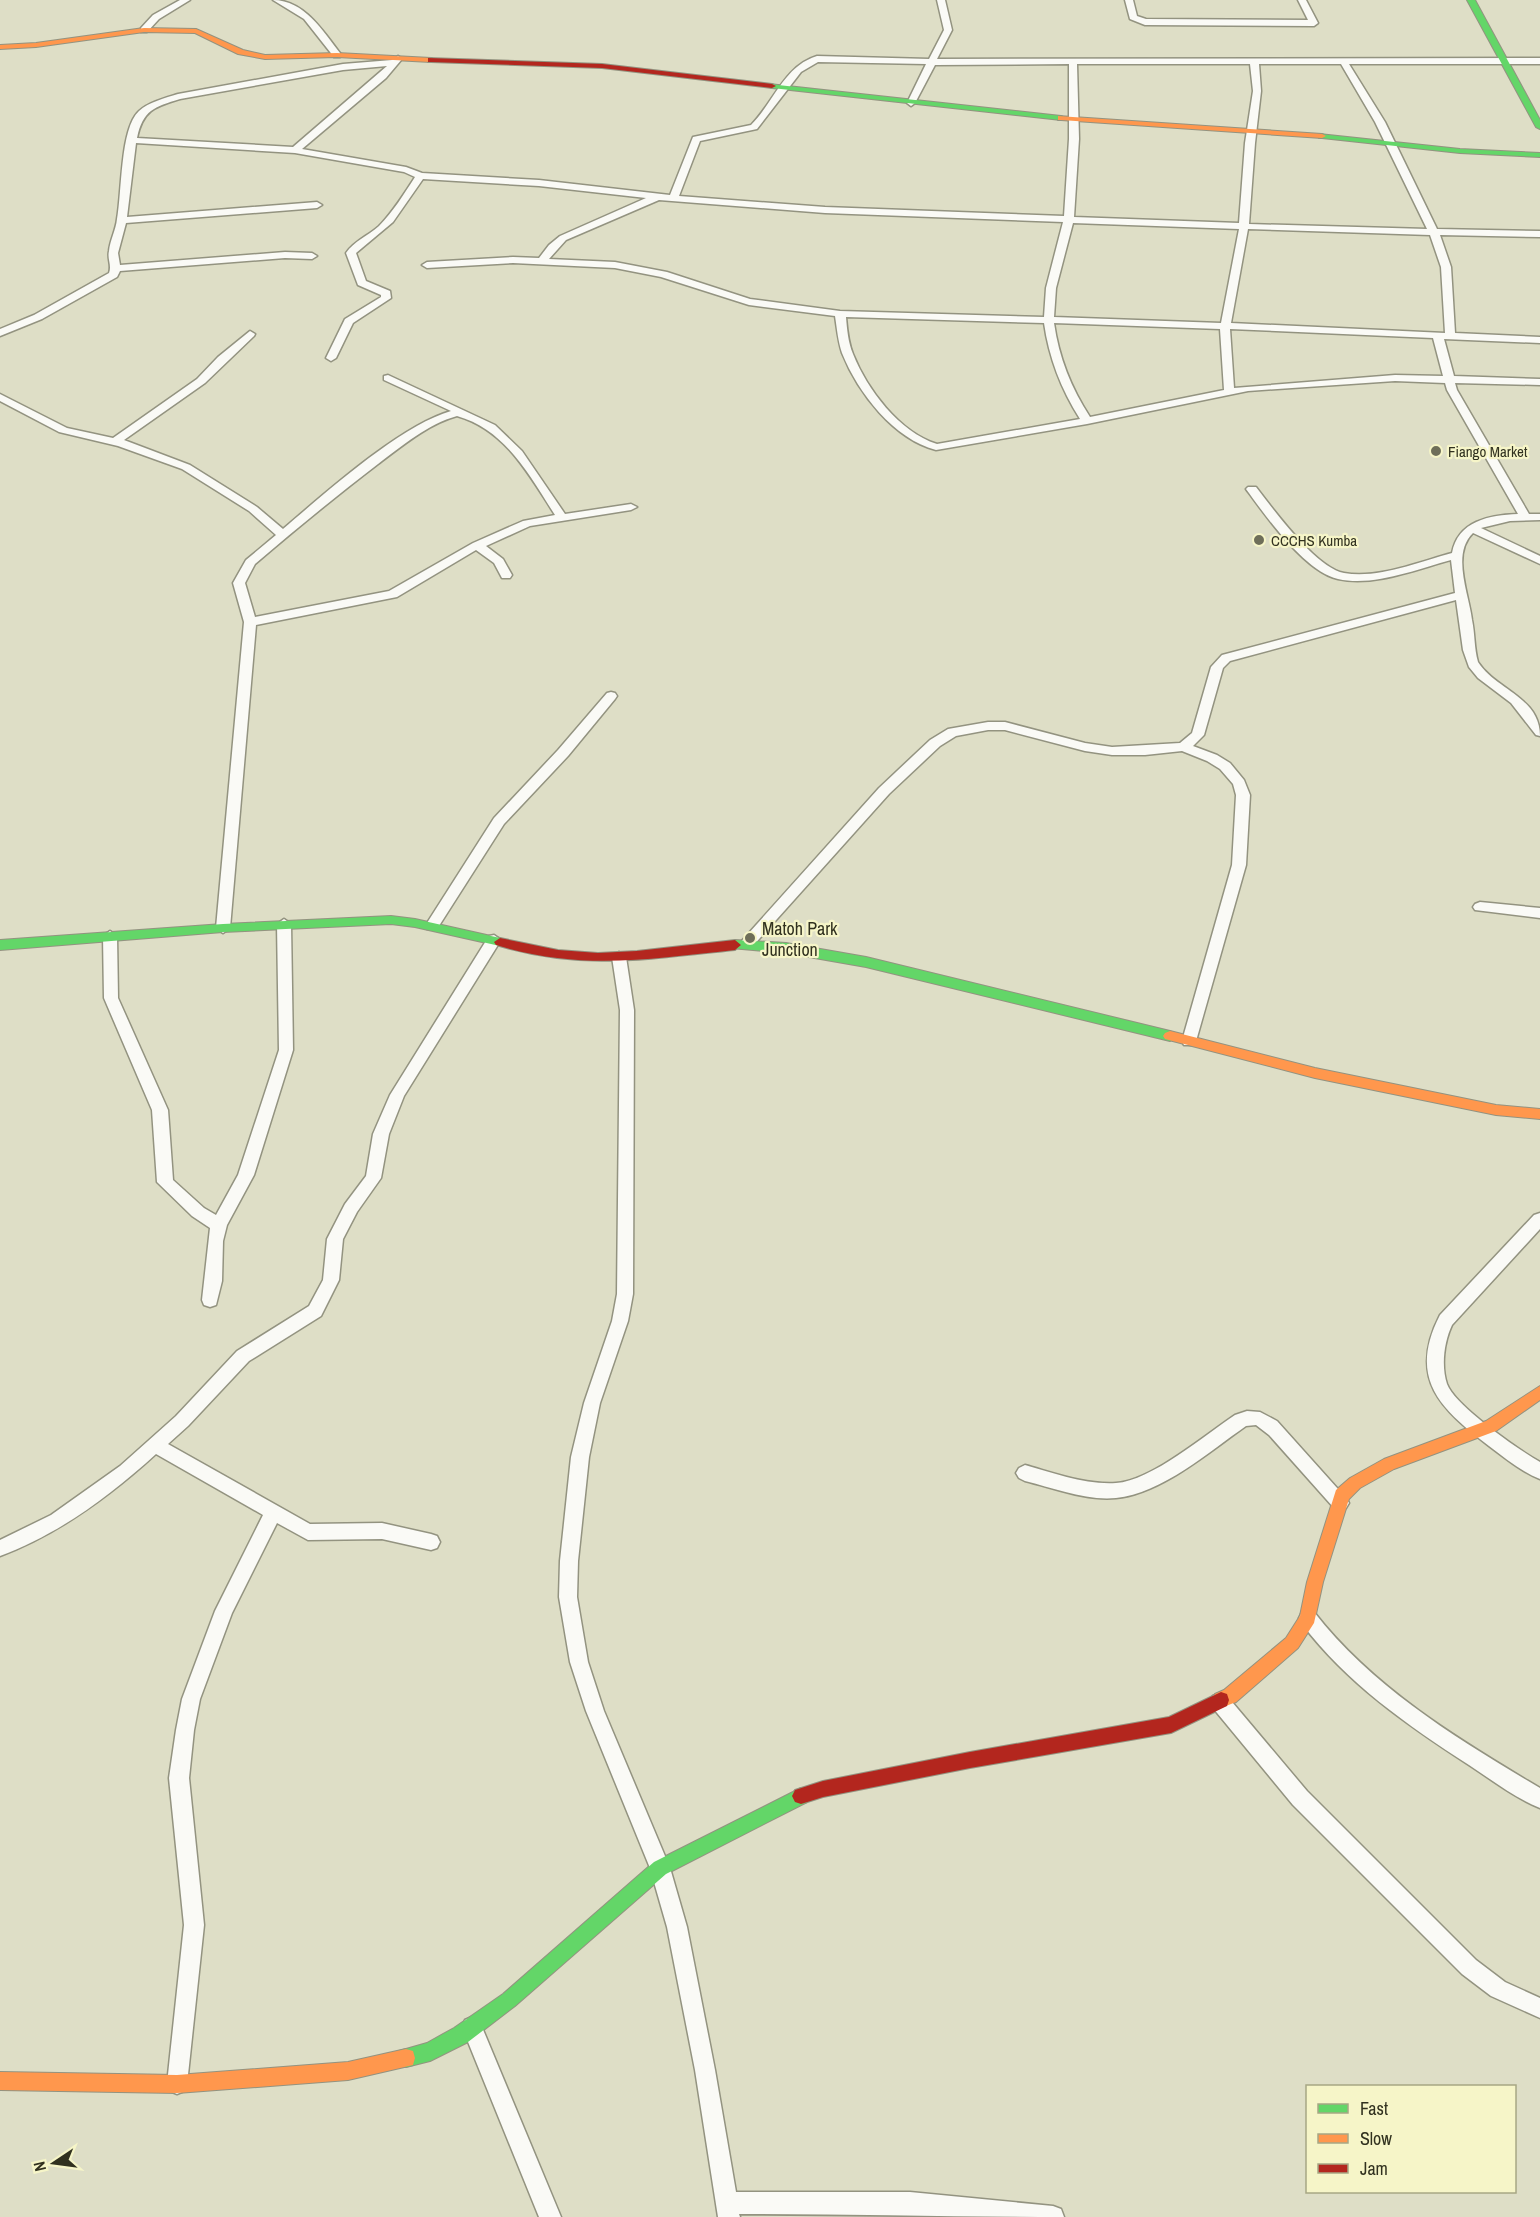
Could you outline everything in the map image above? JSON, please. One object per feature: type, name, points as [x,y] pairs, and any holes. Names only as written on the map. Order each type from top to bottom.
[{"type":"main road","points":[[1471,0],[1540,127]]},
{"type":"main road","points":[[0,47],[36,45],[144,30],[196,31],[241,52],[266,57],[337,55],[396,61],[602,66],[911,104],[1075,119],[1251,129],[1460,151],[1540,155]]},
{"type":"main road","points":[[0,945],[284,924],[391,920],[494,940],[546,953],[578,957],[619,957],[746,944],[866,962],[1062,1008],[1315,1073],[1538,1118]]},
{"type":"main road","points":[[0,2081],[177,2084],[348,2071],[430,2052],[472,2027],[561,1956],[660,1868],[793,1798],[823,1789],[1171,1725],[1230,1696],[1292,1643],[1308,1618],[1315,1582],[1342,1495],[1351,1485],[1369,1473],[1482,1430],[1504,1418],[1540,1392]]},
{"type":"street","points":[[144,30],[156,17],[186,0]]},
{"type":"street","points":[[277,0],[307,17],[337,55]]},
{"type":"street","points":[[911,104],[948,30],[941,0]]},
{"type":"street","points":[[1129,0],[1133,17],[1145,22],[1314,23],[1302,0]]},
{"type":"street","points":[[674,197],[696,139],[754,127],[760,122],[783,87],[809,62],[817,59],[931,62],[1505,63],[1540,61]]},
{"type":"street","points":[[0,333],[22,325],[113,275],[116,268],[113,253],[122,219],[127,164],[139,116],[159,103],[178,97],[343,67],[396,61]]},
{"type":"street","points":[[295,150],[383,76],[396,61]]},
{"type":"street","points":[[1073,61],[1075,119],[1069,219],[1051,290],[1048,319],[1061,373],[1070,395],[1087,422]]},
{"type":"street","points":[[1229,392],[1225,326],[1244,226],[1251,129],[1257,91],[1254,62]]},
{"type":"street","points":[[1344,62],[1380,122],[1431,232],[1441,248],[1446,267],[1450,337]]},
{"type":"street","points":[[132,140],[295,150],[406,170],[420,176],[539,183],[659,196],[835,210],[1244,226],[1540,234]]},
{"type":"street","points":[[331,358],[349,321],[386,298],[386,293],[362,282],[351,253],[354,247],[377,234],[395,213],[420,176]]},
{"type":"street","points":[[542,261],[552,247],[563,238],[659,196]]},
{"type":"street","points":[[122,219],[247,208],[317,205]]},
{"type":"street","points":[[116,268],[285,255],[312,256]]},
{"type":"street","points":[[427,265],[542,261],[642,269],[749,302],[840,314],[1048,319],[1540,340]]},
{"type":"street","points":[[840,314],[849,358],[859,375],[893,419],[909,434],[929,446],[945,447],[1087,422],[1229,392],[1361,380],[1448,378],[1540,382]]},
{"type":"street","points":[[115,442],[201,381],[250,334]]},
{"type":"street","points":[[1438,337],[1455,396],[1525,517]]},
{"type":"street","points":[[388,378],[449,406],[458,413],[477,420],[502,435],[532,472],[561,516]]},
{"type":"street","points":[[0,397],[63,430],[115,442],[195,471],[253,508],[283,535]]},
{"type":"street","points":[[223,928],[250,622],[239,583],[250,562],[283,535],[399,445],[438,418],[458,413]]},
{"type":"street","points":[[1252,489],[1280,525],[1321,566],[1339,576],[1357,577],[1392,572],[1456,555]]},
{"type":"street","points":[[250,622],[393,594],[431,569],[527,523],[631,507]]},
{"type":"street","points":[[1540,517],[1496,519],[1471,528],[1457,544],[1456,555],[1456,569],[1468,625],[1471,660],[1484,676],[1511,696],[1540,732]]},
{"type":"street","points":[[1471,528],[1540,560]]},
{"type":"street","points":[[477,545],[499,561],[506,575]]},
{"type":"street","points":[[1183,747],[1198,735],[1217,667],[1226,658],[1461,595]]},
{"type":"street","points":[[432,927],[499,821],[563,753],[611,696]]},
{"type":"street","points":[[746,944],[884,791],[935,742],[952,732],[971,727],[1005,726],[1085,747],[1112,751],[1145,751],[1183,747],[1212,758],[1225,766],[1239,783],[1244,795],[1239,865],[1189,1041]]},
{"type":"street","points":[[1480,907],[1540,914]]},
{"type":"street","points":[[210,1300],[214,1281],[215,1241],[219,1225],[246,1175],[286,1050],[284,924]]},
{"type":"street","points":[[110,936],[111,998],[160,1110],[165,1182],[198,1212],[219,1225]]},
{"type":"street","points":[[0,1548],[40,1532],[126,1471],[182,1421],[243,1356],[315,1311],[331,1280],[335,1239],[351,1208],[373,1178],[381,1134],[397,1095],[494,940]]},
{"type":"street","points":[[619,957],[627,1010],[626,1294],[620,1321],[592,1403],[580,1457],[569,1562],[568,1597],[579,1662],[595,1711],[660,1868],[677,1927],[705,2070],[728,2210],[910,2203],[1053,2217]]},
{"type":"street","points":[[1540,1219],[1446,1320],[1440,1330],[1436,1377],[1443,1393],[1456,1408],[1482,1430],[1540,1471]]},
{"type":"street","points":[[1025,1473],[1085,1488],[1127,1490],[1146,1482],[1241,1420],[1253,1416],[1263,1419],[1275,1430],[1340,1503]]},
{"type":"street","points":[[155,1444],[308,1532],[382,1531],[431,1542]]},
{"type":"street","points":[[177,2084],[194,1925],[179,1778],[185,1730],[191,1699],[224,1611],[273,1513]]},
{"type":"street","points":[[1308,1618],[1331,1648],[1375,1690],[1492,1771],[1540,1799]]},
{"type":"street","points":[[1220,1702],[1300,1798],[1469,1967],[1498,1989],[1540,2008]]},
{"type":"street","points":[[472,2027],[550,2217]]},
{"type":"traffic: fast","points":[[1471,0],[1540,127]]},
{"type":"traffic: fast","points":[[772,86],[1061,118]]},
{"type":"traffic: fast","points":[[1322,136],[1460,151],[1540,155]]},
{"type":"traffic: fast","points":[[0,945],[223,928],[391,920],[415,923],[500,942]]},
{"type":"traffic: fast","points":[[735,945],[786,948],[866,962],[1170,1036]]},
{"type":"traffic: fast","points":[[406,2058],[430,2052],[461,2035],[509,2000],[660,1868],[801,1796]]},
{"type":"traffic: slow","points":[[0,47],[36,45],[144,30],[196,31],[241,52],[265,57],[337,55],[431,60]]},
{"type":"traffic: slow","points":[[1061,118],[1322,136]]},
{"type":"traffic: slow","points":[[1170,1036],[1315,1073],[1496,1110],[1540,1114]]},
{"type":"traffic: slow","points":[[1221,1700],[1230,1696],[1292,1643],[1308,1618],[1315,1582],[1342,1495],[1355,1483],[1389,1464],[1491,1426],[1540,1392]]},
{"type":"traffic: slow","points":[[0,2081],[177,2084],[348,2071],[406,2058]]},
{"type":"traffic: jam","points":[[431,60],[602,66],[772,86]]},
{"type":"traffic: jam","points":[[500,942],[558,955],[598,958],[735,945]]},
{"type":"traffic: jam","points":[[801,1796],[823,1789],[970,1760],[1171,1725],[1221,1700]]},
{"type":"place","name":"Fiango Market","points":[[1436,451]]},
{"type":"place","name":"CCCHS Kumba","points":[[1259,540]]},
{"type":"place","name":"Matoh Park Junction","points":[[750,938]]}]
